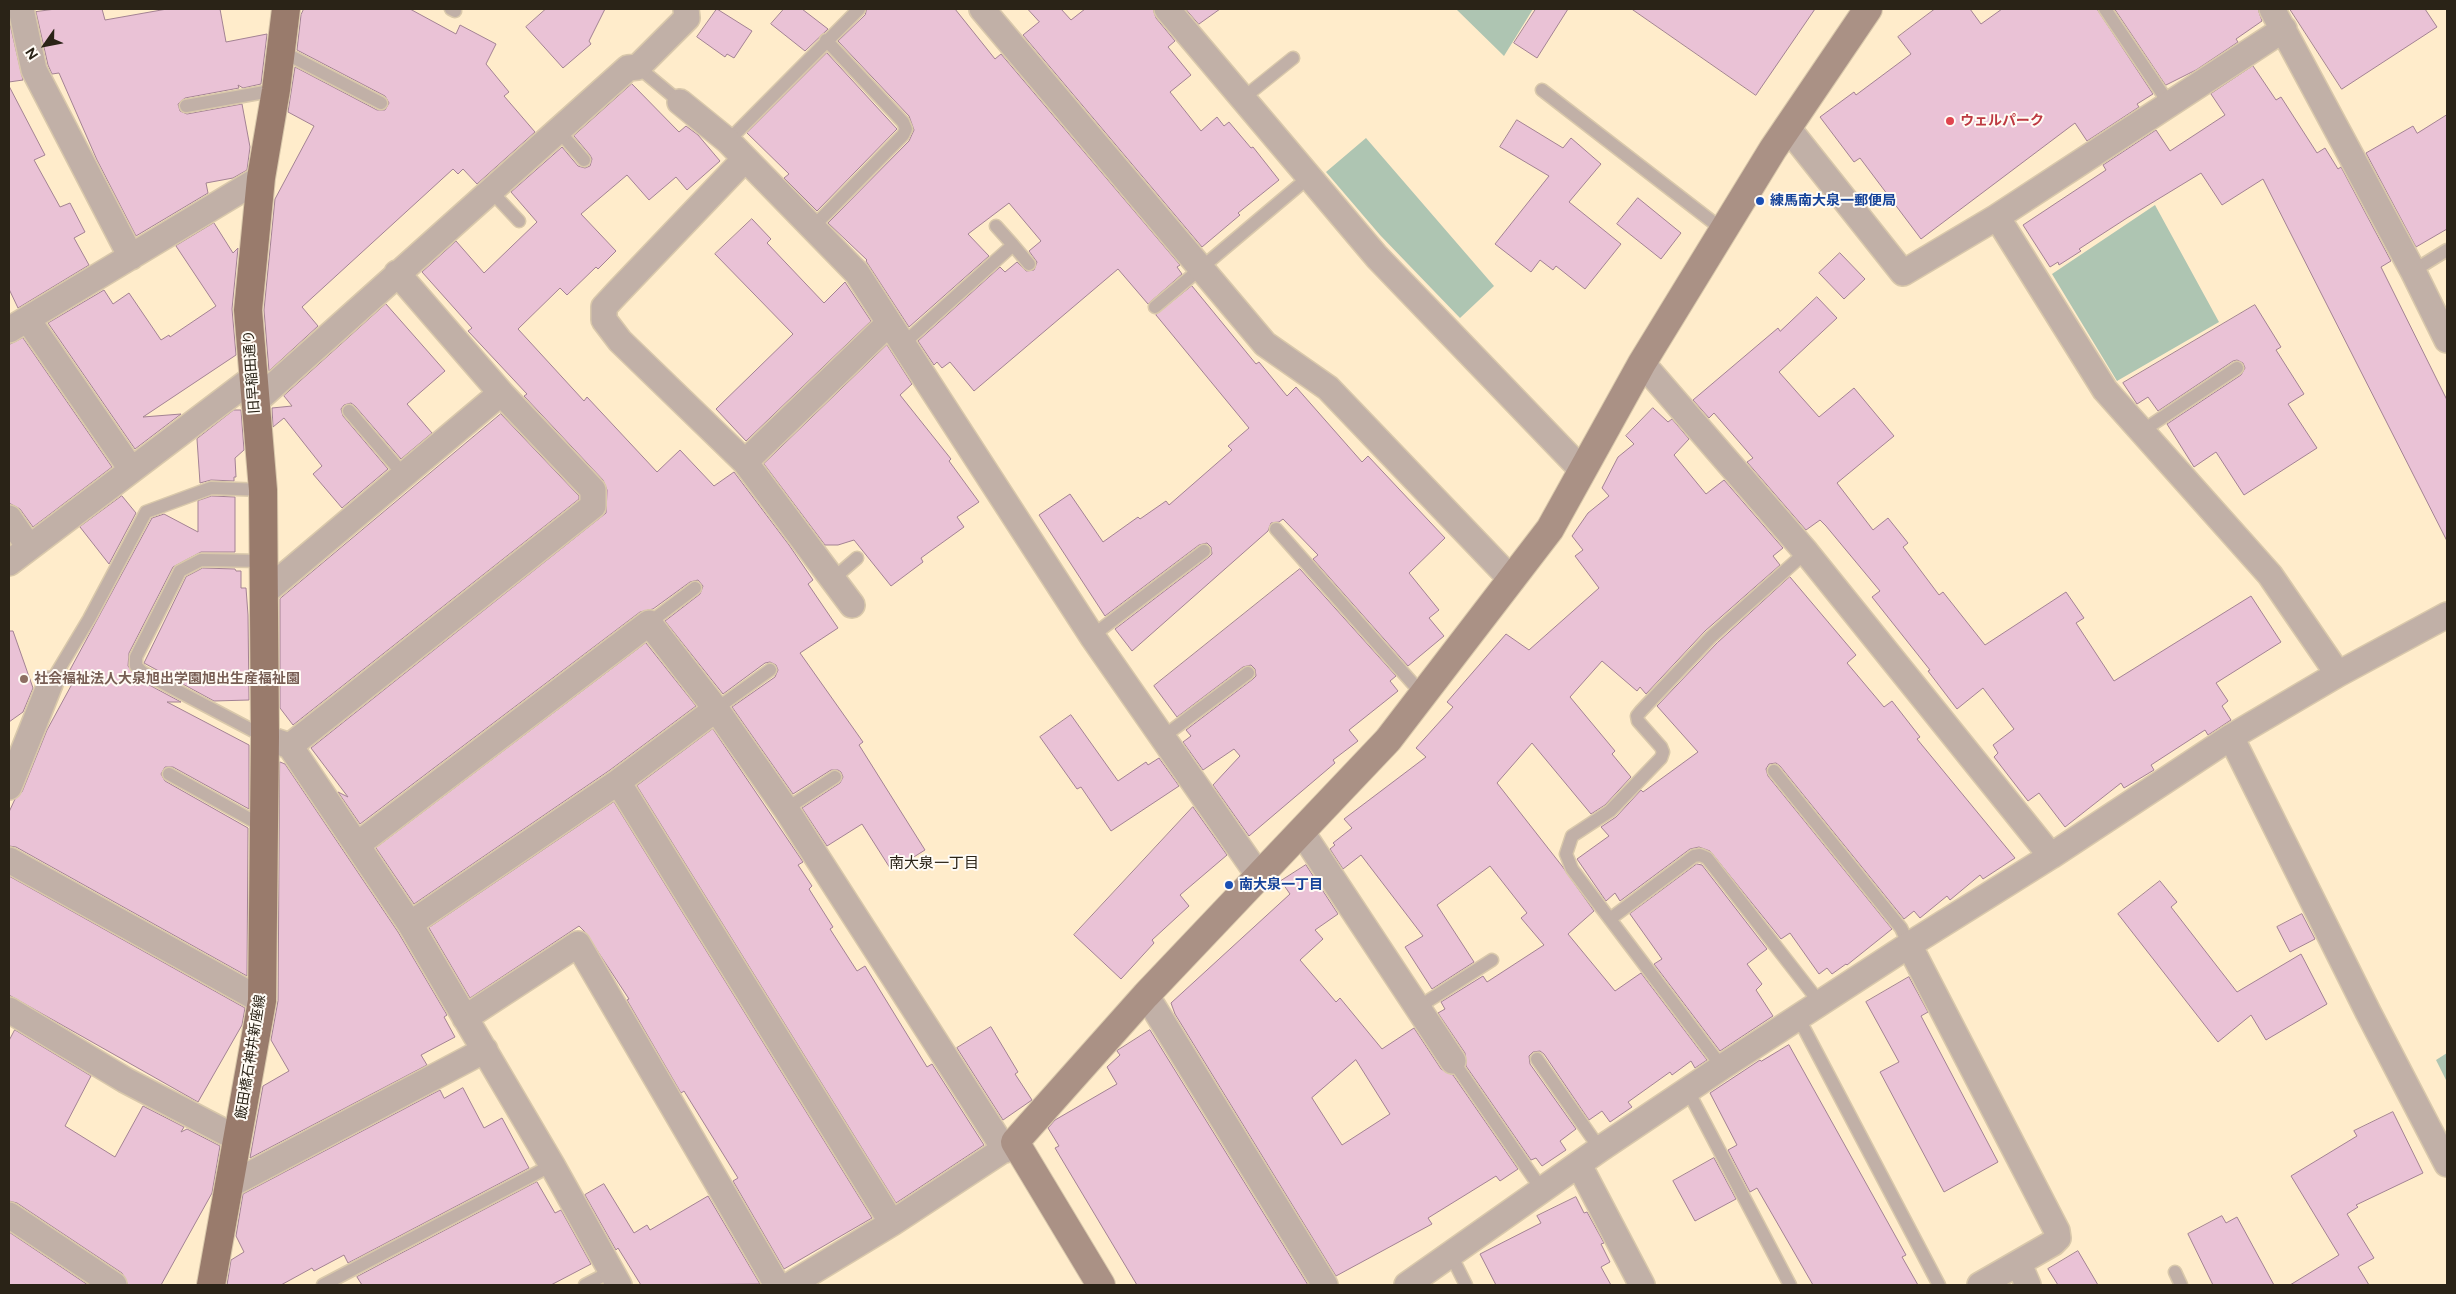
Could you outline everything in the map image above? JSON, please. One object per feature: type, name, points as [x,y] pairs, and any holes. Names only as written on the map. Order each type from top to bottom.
[{"type":"main road","name":"旧早稲田通り","points":[[278,741],[264,592],[263,490],[248,310],[260,178],[276,90],[286,9]]},
{"type":"main road","name":"飯田橋石神井新座線","points":[[211,1285],[262,1001],[264,827],[278,741]]},
{"type":"street","points":[[20,9],[34,70],[132,257]]},
{"type":"street","points":[[9,563],[131,470],[254,390],[397,273],[628,68],[638,67],[687,18],[686,9]]},
{"type":"street","points":[[982,9],[1265,344],[1328,388],[1512,580]]},
{"type":"street","points":[[1167,9],[1377,258],[1582,470]]},
{"type":"street","points":[[790,1285],[892,1223],[1010,1146],[1146,995],[1388,740],[1550,529],[1642,363],[1723,230],[1787,127],[1868,9]]},
{"type":"street","points":[[1787,127],[1903,273],[1996,217],[2170,106],[2278,19],[2413,272],[2447,340]]},
{"type":"street","points":[[680,102],[728,142],[857,274],[1092,636],[1259,876]]},
{"type":"street","points":[[744,160],[604,307],[604,320],[620,341],[745,462],[852,605]]},
{"type":"street","points":[[131,470],[18,325],[260,178]]},
{"type":"street","points":[[1996,217],[2105,390],[2270,575],[2338,674]]},
{"type":"street","points":[[397,273],[501,393],[592,490],[593,506],[278,741],[357,845],[410,924],[552,1165],[615,1278]]},
{"type":"street","points":[[745,462],[889,323]]},
{"type":"street","points":[[1642,363],[1806,552],[2050,856]]},
{"type":"street","points":[[264,592],[501,393]]},
{"type":"street","points":[[9,518],[29,547]]},
{"type":"street","points":[[1407,1285],[1600,1149],[1722,1067],[2231,737],[2338,674],[2447,615]]},
{"type":"street","points":[[357,845],[649,623],[716,709],[786,809],[1101,1285]]},
{"type":"street","points":[[9,787],[50,684]]},
{"type":"street","points":[[410,924],[618,782],[716,709]]},
{"type":"street","points":[[2231,737],[2368,1012],[2447,1164]]},
{"type":"street","points":[[618,782],[892,1223]]},
{"type":"street","points":[[1301,830],[1453,1061]]},
{"type":"street","points":[[9,860],[262,1001]]},
{"type":"street","points":[[465,1018],[578,944],[776,1285]]},
{"type":"street","points":[[1909,945],[2057,1231],[2058,1238],[2024,1275],[1980,1285]]},
{"type":"street","points":[[1146,995],[1325,1285]]},
{"type":"street","points":[[9,1010],[125,1080],[238,1139]]},
{"type":"street","points":[[230,1185],[485,1050]]},
{"type":"street","points":[[1579,1165],[1642,1285]]},
{"type":"street","points":[[9,1215],[114,1285]]},
{"type":"lane","points":[[728,142],[826,40],[859,9]]},
{"type":"lane","points":[[2105,9],[2170,106]]},
{"type":"lane","points":[[813,227],[903,136],[906,128],[903,122],[826,40]]},
{"type":"lane","points":[[281,50],[381,102]]},
{"type":"lane","points":[[1242,99],[1293,58]]},
{"type":"lane","points":[[638,67],[680,102]]},
{"type":"lane","points":[[186,106],[276,90]]},
{"type":"lane","points":[[1542,90],[1723,230]]},
{"type":"lane","points":[[558,130],[584,160]]},
{"type":"lane","points":[[1155,307],[1309,177]]},
{"type":"lane","points":[[490,190],[519,221]]},
{"type":"lane","points":[[996,226],[1029,264]]},
{"type":"lane","points":[[903,344],[1013,246]]},
{"type":"lane","points":[[2413,272],[2447,250]]},
{"type":"lane","points":[[2142,431],[2237,368]]},
{"type":"lane","points":[[349,411],[403,474]]},
{"type":"lane","points":[[50,684],[89,619],[146,512],[211,488],[263,490]]},
{"type":"lane","points":[[1276,529],[1423,695]]},
{"type":"lane","points":[[1092,636],[1204,551]]},
{"type":"lane","points":[[1722,1067],[1572,869],[1566,854],[1569,840],[1576,831],[1610,811],[1661,758],[1662,746],[1638,721],[1637,716],[1711,637],[1806,552]]},
{"type":"lane","points":[[833,579],[857,558]]},
{"type":"lane","points":[[263,561],[201,560],[180,571],[136,656],[136,666],[142,672],[278,741]]},
{"type":"lane","points":[[649,623],[695,588]]},
{"type":"lane","points":[[716,709],[770,670]]},
{"type":"lane","points":[[1163,737],[1248,673]]},
{"type":"lane","points":[[1774,771],[1901,928],[1909,945]]},
{"type":"lane","points":[[169,774],[264,827]]},
{"type":"lane","points":[[786,809],[835,777]]},
{"type":"lane","points":[[1610,918],[1694,856],[1700,855],[1707,858],[1820,1003]]},
{"type":"lane","points":[[1418,1008],[1492,960]]},
{"type":"lane","points":[[1798,1017],[1939,1285]]},
{"type":"lane","points":[[1537,1059],[1600,1149]]},
{"type":"lane","points":[[1453,1061],[1542,1190]]},
{"type":"lane","points":[[1688,1091],[1790,1285]]},
{"type":"lane","points":[[323,1285],[552,1165]]},
{"type":"lane","points":[[1451,1255],[1466,1285]]},
{"type":"lane","points":[[2175,1272],[2181,1285]]},
{"type":"lane","points":[[585,1285],[615,1278]]},
{"type":"green space","points":[[1456,9],[1533,9],[1504,56]]},
{"type":"green space","points":[[1366,138],[1494,286],[1460,318],[1380,235],[1326,172]]},
{"type":"green space","points":[[2155,205],[2219,322],[2117,381],[2052,274]]},
{"type":"green space","points":[[2447,1053],[2447,1082],[2436,1060]]},
{"type":"building","points":[[56,9],[102,9],[105,20],[167,9],[220,9],[226,42],[267,34],[261,84],[243,88],[238,85],[239,88],[185,98],[178,104],[180,111],[187,114],[242,104],[250,147],[247,170],[233,178],[206,183],[208,193],[136,236],[97,160],[59,73],[52,74],[48,65],[36,12]]},
{"type":"building","points":[[304,9],[410,9],[456,34],[460,25],[496,44],[486,64],[509,92],[504,96],[535,132],[477,184],[463,169],[458,174],[453,169],[302,307],[318,326],[269,371],[264,310],[275,199],[314,126],[288,112],[295,67],[377,110],[385,110],[389,103],[385,96],[297,50],[301,15]]},
{"type":"building","points":[[546,9],[605,9],[589,41],[591,44],[563,68],[526,27]]},
{"type":"building","points":[[717,9],[752,31],[734,58],[727,54],[725,57],[697,37]]},
{"type":"building","points":[[784,9],[802,9],[828,29],[805,51],[771,24]]},
{"type":"building","points":[[867,9],[955,9],[995,59],[1001,54],[1180,265],[1177,267],[1182,274],[1148,304],[1118,269],[974,391],[950,362],[942,368],[937,362],[934,365],[918,341],[1000,267],[1005,272],[1017,262],[1026,271],[1034,270],[1037,262],[1029,251],[1041,241],[1009,203],[968,234],[989,256],[909,327],[867,260],[828,223],[909,141],[914,130],[909,116],[838,41],[865,15]]},
{"type":"building","points":[[1028,9],[1061,9],[1071,20],[1085,9],[1153,9],[1156,18],[1175,41],[1168,47],[1191,75],[1170,92],[1201,131],[1217,117],[1224,126],[1229,122],[1251,148],[1253,147],[1279,180],[1238,213],[1240,215],[1202,247],[1023,35],[1039,22]]},
{"type":"building","points":[[1186,9],[1220,9],[1199,24]]},
{"type":"building","points":[[1536,9],[1568,9],[1537,58],[1514,43]]},
{"type":"building","points":[[1632,9],[1815,9],[1756,95]]},
{"type":"building","points":[[1935,9],[1970,9],[1981,24],[2002,9],[2097,9],[2153,94],[2137,104],[2139,107],[2087,141],[2075,123],[1921,239],[1860,158],[1854,162],[1820,117],[1854,92],[1856,95],[1911,54],[1898,37]]},
{"type":"building","points":[[2115,9],[2258,9],[2262,21],[2236,39],[2238,42],[2196,70],[2166,85]]},
{"type":"building","points":[[2290,9],[2425,9],[2437,27],[2342,89]]},
{"type":"building","points":[[9,20],[23,80],[9,82]]},
{"type":"building","points":[[827,53],[897,129],[817,211],[784,178],[789,174],[747,133]]},
{"type":"building","points":[[2253,66],[2276,100],[2281,97],[2317,153],[2325,148],[2338,169],[2341,167],[2391,261],[2381,267],[2447,400],[2447,541],[2263,179],[2222,205],[2201,173],[2079,249],[2081,251],[2059,265],[2058,262],[2050,267],[2023,225],[2106,170],[2103,165],[2156,130],[2170,151],[2225,115],[2211,94]]},
{"type":"building","points":[[632,84],[679,132],[686,126],[698,135],[720,161],[687,190],[676,177],[649,200],[627,175],[581,214],[616,251],[567,295],[560,288],[518,329],[584,401],[587,397],[657,472],[680,450],[714,486],[734,472],[789,545],[813,580],[808,584],[838,628],[800,653],[863,742],[859,745],[925,850],[901,865],[899,862],[890,868],[862,824],[827,846],[802,808],[840,783],[843,777],[841,772],[831,770],[793,794],[732,707],[775,677],[778,670],[776,665],[770,662],[765,663],[723,694],[665,621],[700,594],[703,586],[698,580],[690,582],[653,609],[640,612],[360,824],[338,792],[348,797],[311,748],[606,513],[607,490],[603,480],[524,396],[527,394],[468,331],[472,328],[422,272],[456,241],[484,273],[537,222],[511,192],[562,147],[578,166],[585,168],[590,166],[592,159],[590,155],[574,136]]},
{"type":"building","points":[[9,86],[45,155],[34,160],[60,207],[70,203],[85,232],[74,238],[89,265],[18,308],[9,289]]},
{"type":"building","points":[[2447,115],[2447,229],[2416,247],[2366,153],[2413,126],[2417,133]]},
{"type":"building","points":[[1517,120],[1563,148],[1571,138],[1601,164],[1569,202],[1621,244],[1585,289],[1556,266],[1553,270],[1540,260],[1531,272],[1495,244],[1549,176],[1500,147]]},
{"type":"building","points":[[1638,198],[1681,233],[1661,259],[1617,224]]},
{"type":"building","points":[[752,219],[771,239],[767,243],[824,303],[845,282],[871,321],[746,441],[716,409],[793,334],[715,254]]},
{"type":"building","points":[[214,223],[233,253],[238,248],[232,309],[236,355],[143,417],[181,414],[135,449],[48,323],[104,290],[113,304],[129,293],[161,340],[169,335],[170,337],[216,306],[176,246]]},
{"type":"building","points":[[1840,253],[1865,279],[1844,299],[1819,273]]},
{"type":"building","points":[[1192,286],[1256,364],[1259,362],[1287,396],[1296,387],[1362,462],[1368,456],[1445,538],[1409,573],[1439,610],[1429,618],[1444,636],[1408,666],[1313,559],[1318,555],[1283,519],[1279,522],[1271,523],[1268,531],[1132,651],[1115,629],[1209,557],[1212,554],[1211,547],[1207,543],[1199,545],[1105,616],[1039,515],[1070,494],[1103,542],[1138,517],[1140,519],[1166,501],[1169,505],[1232,450],[1228,446],[1249,428],[1156,315]]},
{"type":"building","points":[[1817,297],[1837,318],[1779,372],[1819,417],[1854,388],[1894,436],[1837,483],[1873,530],[1888,518],[1908,543],[1903,547],[1939,595],[1943,592],[1985,645],[2066,592],[2084,618],[2076,623],[2114,681],[2251,596],[2281,642],[2216,683],[2228,701],[2222,706],[2231,720],[2208,735],[2205,730],[2151,765],[2154,770],[2124,788],[2121,783],[2065,827],[2039,793],[2028,801],[1994,757],[1998,753],[1993,745],[2014,729],[1983,688],[1957,709],[1928,671],[1930,670],[1872,597],[1880,591],[1826,526],[1820,520],[1806,530],[1747,462],[1753,458],[1714,413],[1709,418],[1693,400],[1778,328],[1780,331]]},
{"type":"building","points":[[386,304],[445,371],[407,404],[432,433],[401,459],[355,406],[351,403],[344,405],[341,409],[343,416],[388,469],[342,508],[313,474],[322,466],[284,418],[273,427],[272,408],[292,406],[284,396]]},
{"type":"building","points":[[2255,305],[2281,347],[2276,350],[2304,394],[2288,404],[2317,448],[2244,495],[2216,452],[2194,467],[2167,424],[2241,375],[2245,368],[2243,363],[2237,360],[2233,361],[2158,411],[2148,397],[2137,404],[2123,383]]},
{"type":"building","points":[[23,338],[112,467],[33,527],[20,509],[9,503],[9,345]]},
{"type":"building","points":[[887,345],[912,384],[900,395],[951,459],[949,461],[979,502],[957,517],[964,527],[921,558],[923,562],[891,586],[854,540],[838,545],[825,545],[764,464]]},
{"type":"building","points":[[1653,408],[1668,422],[1672,419],[1689,439],[1674,455],[1706,494],[1724,480],[1783,548],[1773,556],[1780,565],[1705,631],[1646,694],[1640,687],[1637,691],[1602,661],[1570,697],[1615,751],[1612,754],[1631,777],[1605,805],[1591,814],[1532,743],[1497,783],[1562,866],[1594,911],[1568,934],[1615,991],[1641,973],[1707,1060],[1695,1068],[1691,1061],[1672,1075],[1670,1072],[1628,1102],[1632,1107],[1610,1122],[1602,1111],[1589,1120],[1544,1054],[1540,1051],[1533,1052],[1529,1056],[1530,1064],[1576,1129],[1560,1141],[1566,1150],[1542,1166],[1536,1158],[1531,1160],[1466,1066],[1465,1053],[1438,1013],[1445,1009],[1441,1002],[1483,976],[1487,982],[1544,945],[1521,918],[1527,913],[1490,866],[1437,905],[1474,962],[1432,989],[1405,947],[1423,936],[1361,855],[1343,869],[1330,849],[1335,845],[1333,843],[1352,828],[1344,819],[1426,757],[1416,748],[1453,707],[1447,702],[1506,634],[1529,650],[1599,588],[1575,556],[1583,550],[1572,536],[1588,513],[1609,496],[1602,488],[1618,457],[1634,444],[1626,436]]},
{"type":"building","points":[[234,410],[241,410],[244,450],[235,458],[236,477],[234,477],[234,481],[211,480],[200,483],[197,439]]},
{"type":"building","points":[[501,414],[579,496],[579,499],[293,725],[280,708],[280,599]]},
{"type":"building","points":[[122,496],[136,513],[109,564],[80,527]]},
{"type":"building","points":[[212,496],[235,497],[235,552],[201,552],[173,567],[129,653],[128,666],[138,679],[181,702],[167,702],[249,745],[249,809],[173,767],[165,767],[161,774],[165,781],[248,828],[247,976],[16,847],[9,846],[9,812],[15,799],[22,792],[47,730],[78,673],[64,683],[64,681],[152,518],[164,514],[198,532],[198,501]]},
{"type":"building","points":[[203,568],[235,569],[236,571],[241,571],[241,588],[246,588],[248,615],[249,700],[214,701],[144,663],[186,577]]},
{"type":"building","points":[[1300,569],[1396,676],[1390,681],[1398,691],[1349,730],[1358,741],[1333,760],[1335,763],[1249,836],[1213,785],[1240,756],[1234,749],[1203,770],[1183,742],[1191,736],[1186,730],[1253,679],[1256,676],[1255,669],[1251,665],[1243,667],[1177,717],[1154,686]]},
{"type":"building","points":[[1790,577],[1856,655],[1847,663],[1884,707],[1892,701],[1920,737],[1917,739],[2015,858],[1983,879],[1980,875],[1950,900],[1947,896],[1920,918],[1914,911],[1904,919],[1780,766],[1776,763],[1769,764],[1766,769],[1768,776],[1892,929],[1847,965],[1832,974],[1827,968],[1819,974],[1790,933],[1781,939],[1710,851],[1699,847],[1690,849],[1620,901],[1615,893],[1606,901],[1577,859],[1609,836],[1601,827],[1616,817],[1641,790],[1643,792],[1698,752],[1657,706],[1717,643]]},
{"type":"building","points":[[9,631],[13,631],[33,688],[23,712],[9,722]]},
{"type":"building","points":[[646,643],[696,706],[610,770],[414,904],[376,848]]},
{"type":"building","points":[[1071,715],[1118,781],[1146,762],[1148,765],[1159,758],[1179,786],[1111,831],[1081,787],[1077,789],[1040,737]]},
{"type":"building","points":[[713,729],[803,862],[798,865],[812,886],[809,889],[833,927],[830,929],[857,971],[865,966],[927,1067],[932,1064],[984,1145],[896,1203],[637,786]]},
{"type":"building","points":[[280,762],[285,764],[398,932],[447,1015],[444,1017],[455,1037],[421,1055],[427,1065],[250,1158],[263,1086],[289,1071],[271,1040],[278,1001]]},
{"type":"building","points":[[614,802],[872,1218],[784,1269],[733,1181],[738,1178],[684,1091],[681,1093],[627,1000],[629,999],[585,932],[579,926],[470,998],[429,928]]},
{"type":"building","points":[[1193,807],[1227,855],[1180,895],[1189,906],[1152,940],[1154,943],[1121,979],[1074,935]]},
{"type":"building","points":[[1697,864],[1702,865],[1767,949],[1747,964],[1762,984],[1756,990],[1773,1016],[1720,1051],[1654,964],[1662,959],[1630,914]]},
{"type":"building","points":[[1306,865],[1338,914],[1315,930],[1323,939],[1300,960],[1336,1002],[1340,998],[1382,1049],[1414,1028],[1441,1069],[1453,1075],[1518,1169],[1500,1181],[1496,1176],[1428,1218],[1432,1224],[1336,1276],[1175,1014],[1171,1003],[1290,894],[1281,881]],"holes":[[[1356,1060],[1390,1114],[1342,1145],[1312,1098]]]},
{"type":"building","points":[[9,876],[245,1008],[242,1025],[198,1102],[9,995]]},
{"type":"building","points":[[2160,881],[2177,902],[2171,907],[2237,992],[2301,954],[2327,1004],[2266,1040],[2251,1015],[2218,1042],[2118,914]]},
{"type":"building","points":[[2302,914],[2315,939],[2290,952],[2277,927]]},
{"type":"building","points":[[1909,977],[1928,1012],[1921,1016],[1998,1162],[1944,1192],[1880,1072],[1899,1062],[1866,1002]]},
{"type":"building","points":[[991,1027],[1018,1072],[1015,1074],[1032,1100],[1003,1120],[957,1048]]},
{"type":"building","points":[[15,1030],[91,1076],[65,1126],[115,1157],[143,1106],[184,1127],[181,1132],[187,1129],[220,1146],[212,1193],[161,1285],[128,1285],[122,1273],[17,1203],[9,1201],[9,1041]]},
{"type":"building","points":[[1150,1030],[1308,1285],[1137,1285],[1055,1148],[1059,1146],[1048,1128],[1055,1120],[1117,1084],[1107,1067],[1120,1055],[1117,1051]]},
{"type":"building","points":[[1789,1045],[1906,1255],[1902,1257],[1918,1285],[1813,1285],[1757,1188],[1750,1192],[1728,1150],[1737,1145],[1710,1093],[1760,1060]]},
{"type":"building","points":[[463,1088],[484,1128],[502,1118],[529,1168],[348,1263],[344,1255],[314,1271],[312,1268],[281,1285],[227,1285],[231,1260],[244,1252],[236,1236],[243,1194],[440,1090],[444,1098]]},
{"type":"building","points":[[2393,1112],[2423,1173],[2356,1205],[2358,1207],[2347,1214],[2374,1258],[2358,1267],[2369,1285],[2290,1285],[2339,1255],[2291,1176],[2357,1136],[2354,1131]]},
{"type":"building","points":[[1714,1158],[1736,1199],[1695,1221],[1673,1181]]},
{"type":"building","points":[[537,1182],[555,1213],[561,1210],[591,1264],[551,1285],[362,1285],[357,1277]]},
{"type":"building","points":[[604,1184],[634,1233],[647,1225],[650,1230],[708,1196],[760,1284],[641,1285],[618,1248],[616,1250],[585,1195]]},
{"type":"building","points":[[1576,1197],[1584,1213],[1587,1212],[1604,1243],[1601,1244],[1610,1262],[1601,1267],[1611,1285],[1496,1285],[1480,1254],[1541,1223],[1537,1216]]},
{"type":"building","points":[[2222,1216],[2226,1223],[2237,1217],[2274,1285],[2213,1285],[2188,1234]]},
{"type":"building","points":[[9,1232],[88,1285],[9,1285]]},
{"type":"building","points":[[2078,1251],[2098,1285],[2058,1285],[2048,1269]]},
{"type":"place","name":"ウェルパーク","points":[[1950,121]]},
{"type":"place","name":"練馬南大泉一郵便局","points":[[1760,201]]},
{"type":"place","name":"社会福祉法人大泉旭出学園旭出生産福祉園","points":[[24,679]]},
{"type":"place","name":"南大泉一丁目","points":[[1229,885]]},
{"type":"district","name":"南大泉一丁目","points":[[934,864]]}]
